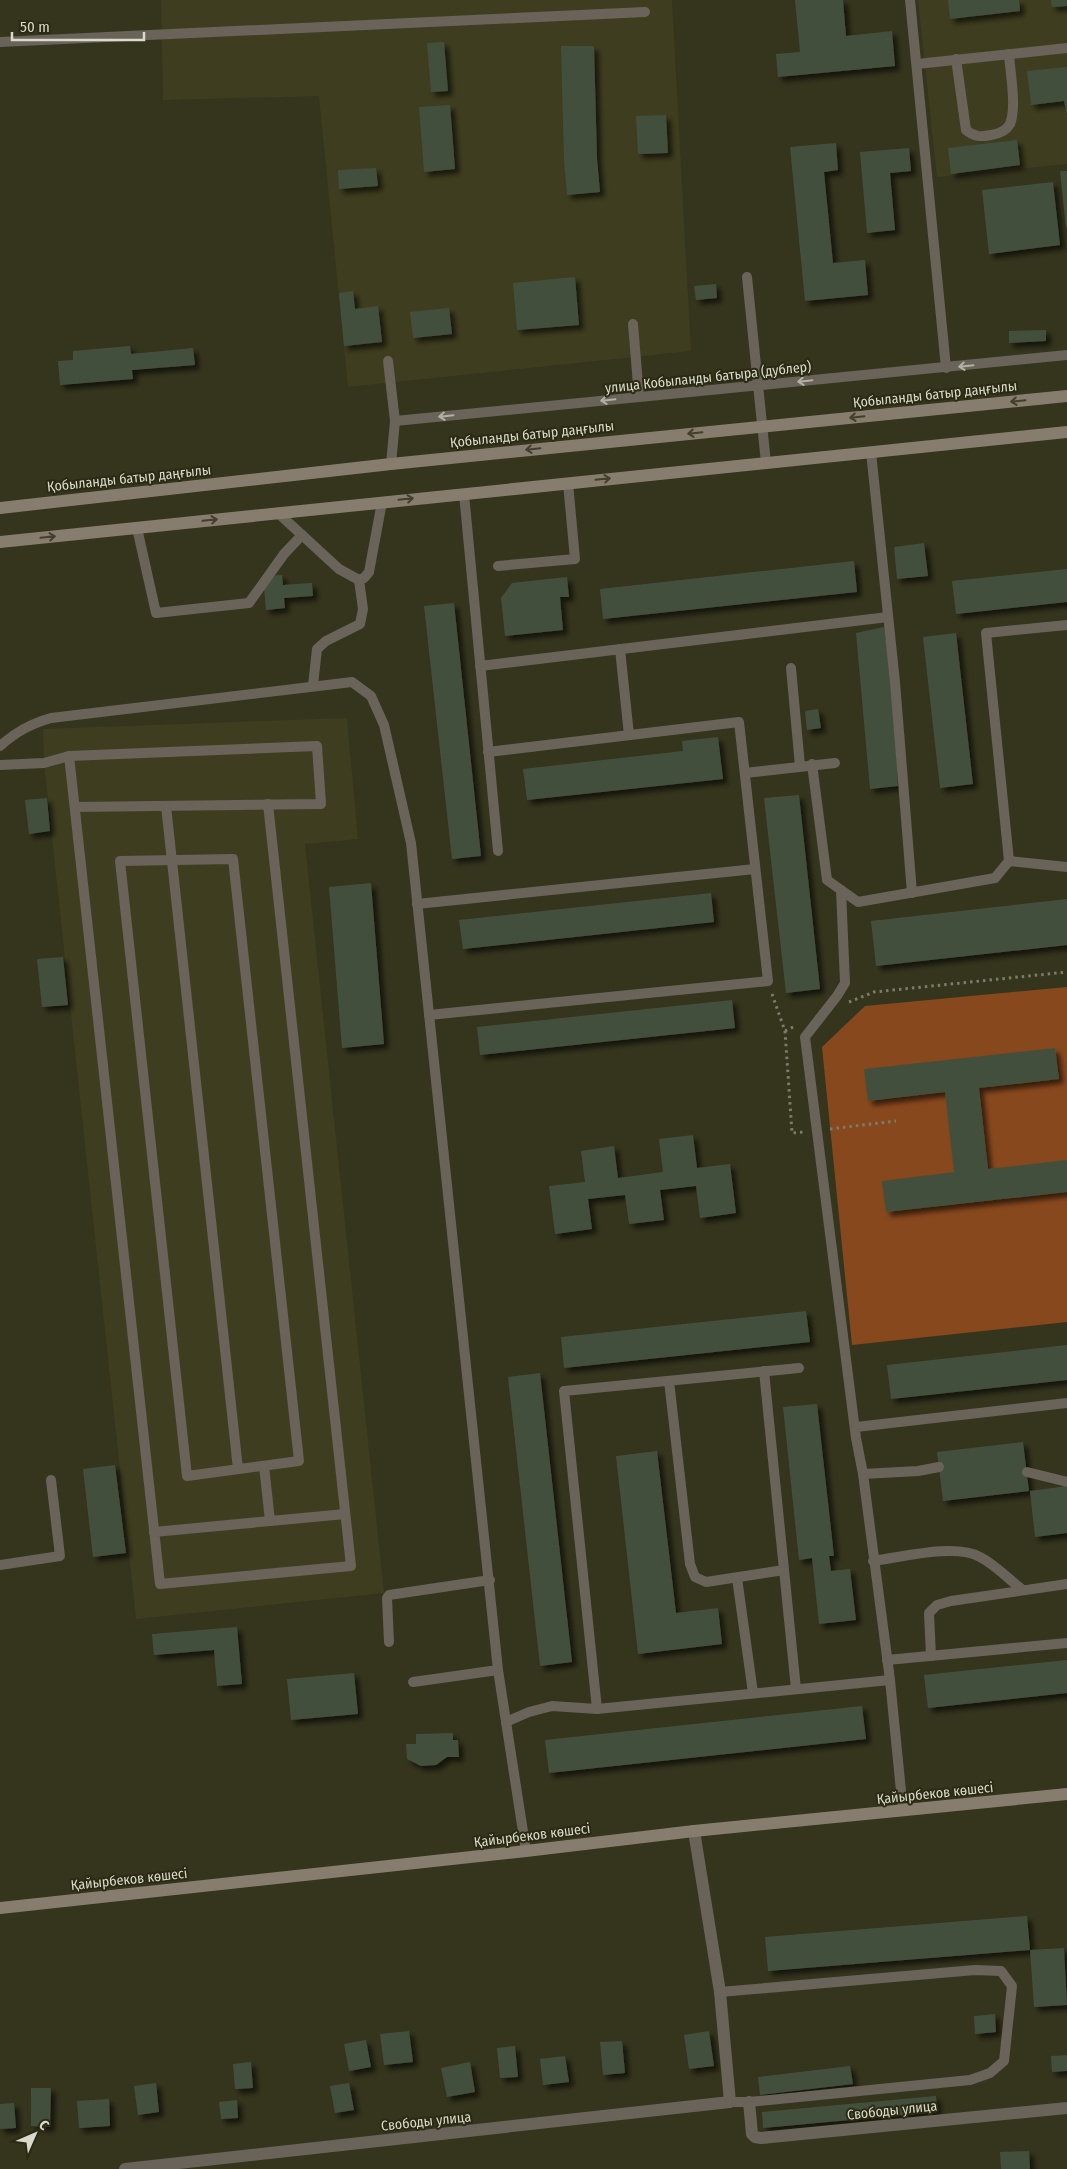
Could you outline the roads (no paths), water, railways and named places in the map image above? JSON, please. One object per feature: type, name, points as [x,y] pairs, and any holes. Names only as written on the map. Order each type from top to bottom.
[{"type":"street","name":"Қобыланды батыр даңғылы","points":[[0,508],[391,464],[1067,396]]},
{"type":"street","points":[[0,542],[1067,432]]},
{"type":"street","name":"Қайырбеков көшесі","points":[[0,1908],[694,1831],[1067,1794]]},
{"type":"street","points":[[694,1831],[720,1992],[730,2102]]},
{"type":"street","name":"Свободы улица","points":[[125,2169],[730,2102]]},
{"type":"street","name":"Свободы улица","points":[[749,2102],[752,2134],[761,2138],[1067,2108]]},
{"type":"lane","points":[[910,0],[946,368]]},
{"type":"lane","points":[[0,42],[645,12]]},
{"type":"lane","points":[[917,64],[1067,48]]},
{"type":"lane","points":[[956,59],[966,130],[970,134],[983,137],[1000,132],[1009,124],[1012,112],[1010,54]]},
{"type":"lane","points":[[747,277],[766,463]]},
{"type":"lane","points":[[633,324],[639,397]]},
{"type":"lane","name":"улица Кобыланды батыра (дублер)","points":[[395,421],[1067,355]]},
{"type":"lane","points":[[388,360],[395,421],[391,464]]},
{"type":"lane","points":[[871,452],[888,617],[912,892]]},
{"type":"lane","points":[[498,566],[575,559],[568,483]]},
{"type":"lane","points":[[464,494],[498,851]]},
{"type":"lane","points":[[278,513],[339,569],[350,577],[359,580],[364,578],[369,572],[382,502]]},
{"type":"lane","points":[[137,528],[156,613],[249,602],[284,554],[302,535]]},
{"type":"lane","points":[[313,685],[313,667],[317,649],[326,640],[360,624],[363,609],[359,580]]},
{"type":"lane","points":[[480,666],[888,617]]},
{"type":"lane","points":[[812,764],[827,880],[858,902],[996,878],[1009,861],[986,633],[1067,625]]},
{"type":"lane","points":[[620,649],[629,735]]},
{"type":"lane","points":[[791,668],[800,766]]},
{"type":"lane","points":[[0,746],[15,732],[31,724],[51,718],[313,685],[352,682],[371,696],[384,725],[411,843],[498,1670],[526,1851]]},
{"type":"lane","points":[[429,1015],[768,982],[739,722],[488,752]]},
{"type":"lane","points":[[0,765],[44,763],[69,756],[317,746],[321,804],[75,807]]},
{"type":"lane","points":[[69,756],[160,1584],[351,1566],[268,804]]},
{"type":"lane","points":[[745,773],[836,762]]},
{"type":"lane","points":[[166,806],[238,1469]]},
{"type":"lane","points":[[233,859],[299,1461],[264,1466],[187,1476],[120,861],[233,859]]},
{"type":"lane","points":[[1009,861],[1067,867]]},
{"type":"lane","points":[[417,904],[756,869]]},
{"type":"lane","points":[[841,890],[845,983],[805,1037],[805,1043],[890,1680],[903,1811]]},
{"type":"lane","points":[[597,1708],[564,1391],[799,1368]]},
{"type":"lane","points":[[764,1371],[796,1689]]},
{"type":"lane","points":[[669,1381],[690,1564],[695,1577],[706,1582],[784,1570]]},
{"type":"lane","points":[[856,1427],[1067,1404]]},
{"type":"lane","points":[[264,1466],[270,1521]]},
{"type":"lane","points":[[863,1474],[918,1471],[939,1467]]},
{"type":"lane","points":[[1027,1472],[1067,1482]]},
{"type":"lane","points":[[0,1565],[60,1556],[51,1480]]},
{"type":"lane","points":[[154,1532],[345,1514]]},
{"type":"lane","points":[[873,1561],[955,1550],[969,1552],[981,1557],[1023,1590]]},
{"type":"lane","points":[[737,1578],[753,1693]]},
{"type":"lane","points":[[389,1642],[387,1598],[389,1595],[490,1580]]},
{"type":"lane","points":[[931,1656],[929,1613],[936,1605],[951,1601],[1067,1584]]},
{"type":"lane","points":[[887,1660],[1067,1642]]},
{"type":"lane","points":[[413,1682],[498,1670]]},
{"type":"lane","points":[[506,1722],[529,1712],[552,1706],[597,1708],[890,1680]]},
{"type":"lane","points":[[720,1992],[975,1970],[1001,1971],[1012,1986],[1004,2061],[990,2073],[970,2080],[749,2102],[730,2102]]}]
